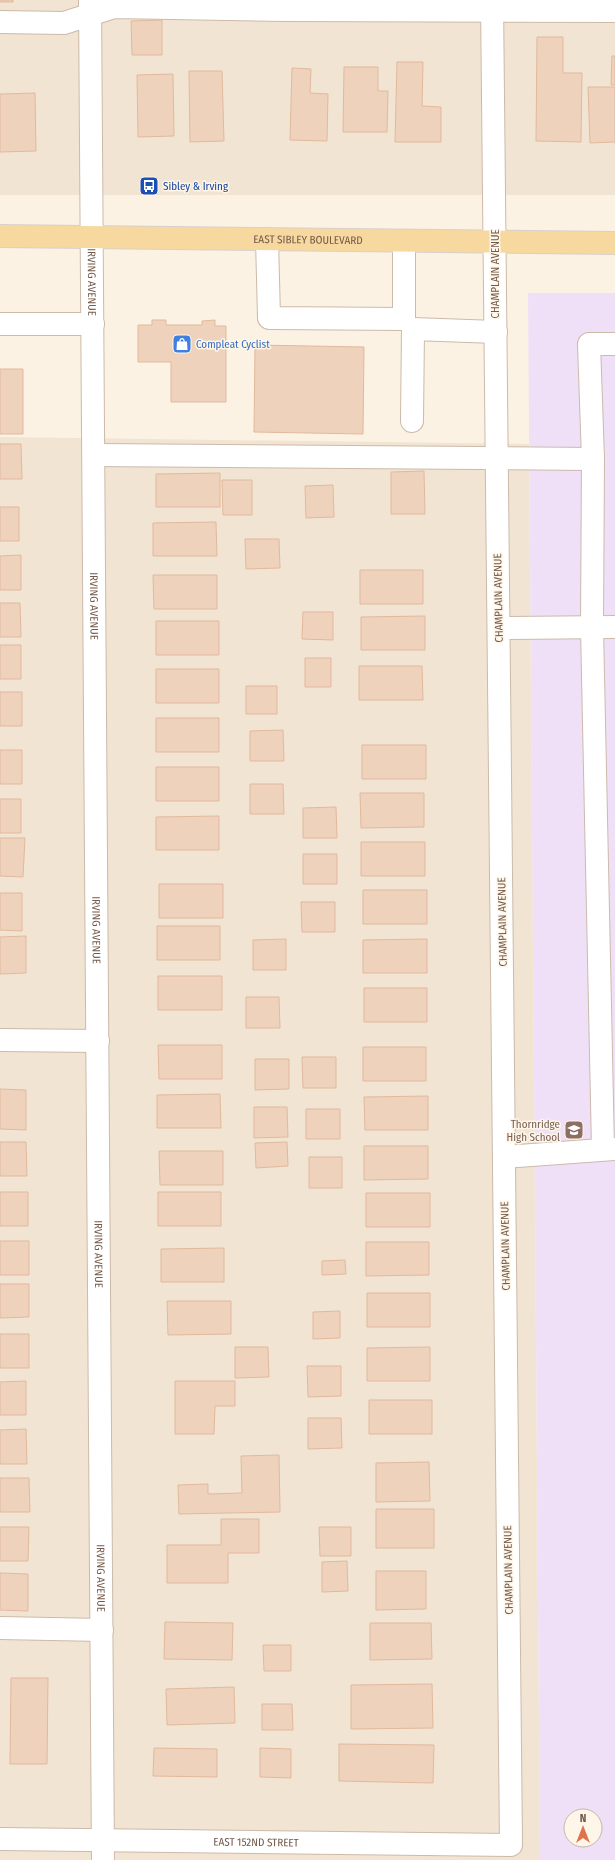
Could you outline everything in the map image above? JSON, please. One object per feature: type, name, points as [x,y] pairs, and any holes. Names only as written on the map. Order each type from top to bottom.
[{"type":"main road","name":"EAST SIBLEY BOULEVARD","points":[[0,236],[615,243]]},
{"type":"street","points":[[0,22],[64,23],[90,7],[492,5],[615,11]]},
{"type":"street","name":"CHAMPLAIN AVENUE","points":[[492,5],[511,1844]]},
{"type":"street","name":"IRVING AVENUE","points":[[90,7],[103,1850]]},
{"type":"street","points":[[267,239],[269,318],[409,324],[496,332]]},
{"type":"street","points":[[404,241],[409,324],[412,421]]},
{"type":"street","points":[[0,324],[92,324]]},
{"type":"street","points":[[504,1157],[609,1149],[592,628],[593,459],[589,344],[615,344]]},
{"type":"street","points":[[94,455],[497,457],[593,459]]},
{"type":"street","points":[[499,628],[615,627]]},
{"type":"street","points":[[0,1040],[98,1041]]},
{"type":"street","points":[[0,1628],[102,1630]]},
{"type":"street","name":"EAST 152ND STREET","points":[[0,1839],[103,1850],[511,1844]]},
{"type":"shaded area","points":[[0,0],[615,0],[615,195],[0,195]]},
{"type":"shaded area","name":"Thornridge High School","points":[[528,293],[615,293],[615,1860],[540,1860]]},
{"type":"shaded area","points":[[0,437],[529,444],[540,1860],[0,1860]]},
{"type":"building","points":[[0,0],[13,0],[13,2],[0,2]]},
{"type":"building","points":[[162,20],[162,55],[132,55],[131,21]]},
{"type":"building","points":[[537,37],[563,37],[563,73],[582,73],[581,142],[536,141]]},
{"type":"building","points":[[612,56],[615,56],[615,85],[611,85]]},
{"type":"building","points":[[397,62],[423,62],[422,106],[441,107],[441,142],[395,142]]},
{"type":"building","points":[[344,67],[378,67],[378,91],[388,91],[387,132],[343,132]]},
{"type":"building","points":[[292,68],[311,69],[310,93],[328,94],[327,141],[290,140]]},
{"type":"building","points":[[189,71],[222,71],[224,141],[190,142]]},
{"type":"building","points":[[173,74],[174,136],[138,137],[137,75]]},
{"type":"building","points":[[588,87],[615,87],[615,142],[590,143]]},
{"type":"building","points":[[35,93],[36,151],[0,152],[0,94]]},
{"type":"building","name":"Compleat Cyclist","points":[[152,320],[166,320],[166,325],[202,325],[202,321],[215,320],[215,326],[226,326],[226,402],[171,402],[171,362],[138,362],[138,325],[152,325]]},
{"type":"building","points":[[255,345],[364,347],[363,434],[254,432]]},
{"type":"building","points":[[0,369],[23,369],[23,434],[0,434]]},
{"type":"building","points":[[0,444],[21,444],[22,479],[0,479]]},
{"type":"building","points":[[424,471],[425,514],[391,514],[391,472]]},
{"type":"building","points":[[220,473],[220,507],[156,507],[156,474]]},
{"type":"building","points":[[222,480],[252,480],[252,515],[223,515]]},
{"type":"building","points":[[333,485],[334,517],[306,518],[305,486]]},
{"type":"building","points":[[0,507],[19,507],[19,541],[0,541]]},
{"type":"building","points":[[216,522],[217,556],[153,556],[153,523]]},
{"type":"building","points":[[245,539],[279,539],[280,568],[246,569]]},
{"type":"building","points":[[21,555],[21,590],[0,590],[0,556]]},
{"type":"building","points":[[360,570],[423,570],[423,604],[360,604]]},
{"type":"building","points":[[153,575],[217,575],[217,609],[154,609]]},
{"type":"building","points":[[0,603],[20,603],[21,637],[0,637]]},
{"type":"building","points":[[303,612],[333,612],[333,640],[302,639]]},
{"type":"building","points":[[425,616],[425,650],[361,650],[361,617]]},
{"type":"building","points":[[156,621],[219,621],[219,655],[156,655]]},
{"type":"building","points":[[0,645],[21,645],[21,679],[0,679]]},
{"type":"building","points":[[305,658],[331,658],[331,687],[305,687]]},
{"type":"building","points":[[359,666],[422,666],[423,700],[359,700]]},
{"type":"building","points":[[156,669],[219,669],[219,703],[156,703]]},
{"type":"building","points":[[246,686],[277,686],[277,714],[246,714]]},
{"type":"building","points":[[0,692],[22,692],[22,726],[0,726]]},
{"type":"building","points":[[156,718],[219,718],[219,752],[156,752]]},
{"type":"building","points":[[283,730],[284,761],[250,761],[250,731]]},
{"type":"building","points":[[362,745],[426,745],[426,779],[362,779]]},
{"type":"building","points":[[0,750],[22,750],[22,784],[0,784]]},
{"type":"building","points":[[156,767],[219,767],[219,801],[156,801]]},
{"type":"building","points":[[250,784],[283,784],[284,814],[250,814]]},
{"type":"building","points":[[360,793],[424,793],[424,827],[361,828]]},
{"type":"building","points":[[0,799],[21,799],[21,833],[0,833]]},
{"type":"building","points":[[336,807],[337,838],[303,838],[303,808]]},
{"type":"building","points":[[219,816],[219,850],[156,850],[156,817]]},
{"type":"building","points":[[0,838],[25,838],[23,877],[0,876]]},
{"type":"building","points":[[361,842],[425,842],[425,876],[361,876]]},
{"type":"building","points":[[303,854],[337,854],[337,884],[303,884]]},
{"type":"building","points":[[159,884],[223,884],[223,918],[159,918]]},
{"type":"building","points":[[363,890],[427,890],[427,924],[363,924]]},
{"type":"building","points":[[0,893],[22,893],[22,931],[0,930]]},
{"type":"building","points":[[301,902],[335,902],[335,932],[302,932]]},
{"type":"building","points":[[157,926],[220,926],[220,960],[157,960]]},
{"type":"building","points":[[26,936],[26,973],[0,974],[0,937]]},
{"type":"building","points":[[286,939],[286,970],[253,970],[253,940]]},
{"type":"building","points":[[427,939],[427,973],[363,973],[363,940]]},
{"type":"building","points":[[158,976],[222,976],[222,1010],[158,1010]]},
{"type":"building","points":[[364,988],[427,988],[427,1022],[364,1022]]},
{"type":"building","points":[[246,997],[279,997],[280,1028],[246,1028]]},
{"type":"building","points":[[158,1045],[222,1045],[222,1079],[159,1079]]},
{"type":"building","points":[[363,1047],[426,1047],[426,1081],[363,1081]]},
{"type":"building","points":[[302,1057],[336,1057],[336,1088],[303,1088]]},
{"type":"building","points":[[255,1059],[289,1059],[289,1089],[255,1090]]},
{"type":"building","points":[[0,1089],[26,1090],[26,1130],[0,1129]]},
{"type":"building","points":[[220,1094],[221,1128],[157,1128],[157,1095]]},
{"type":"building","points":[[428,1096],[428,1130],[365,1130],[364,1097]]},
{"type":"building","points":[[254,1107],[287,1107],[288,1137],[254,1138]]},
{"type":"building","points":[[306,1109],[340,1109],[340,1139],[306,1139]]},
{"type":"building","points":[[0,1142],[26,1142],[27,1176],[0,1176]]},
{"type":"building","points":[[287,1142],[288,1166],[256,1168],[255,1143]]},
{"type":"building","points":[[364,1146],[428,1146],[428,1179],[364,1180]]},
{"type":"building","points":[[159,1151],[223,1151],[223,1185],[160,1185]]},
{"type":"building","points":[[309,1157],[342,1157],[342,1188],[309,1188]]},
{"type":"building","points":[[0,1192],[28,1192],[28,1226],[0,1226]]},
{"type":"building","points":[[158,1192],[221,1192],[221,1226],[158,1226]]},
{"type":"building","points":[[366,1193],[430,1193],[430,1227],[366,1227]]},
{"type":"building","points":[[0,1241],[29,1241],[29,1275],[0,1275]]},
{"type":"building","points":[[366,1242],[429,1242],[429,1275],[366,1276]]},
{"type":"building","points":[[224,1248],[224,1282],[161,1282],[161,1249]]},
{"type":"building","points":[[345,1260],[346,1274],[322,1275],[322,1261]]},
{"type":"building","points":[[0,1284],[29,1284],[29,1317],[0,1318]]},
{"type":"building","points":[[367,1293],[430,1293],[430,1327],[367,1327]]},
{"type":"building","points":[[167,1301],[231,1301],[231,1334],[168,1335]]},
{"type":"building","points":[[340,1311],[340,1338],[313,1339],[313,1312]]},
{"type":"building","points":[[0,1334],[29,1334],[29,1368],[0,1368]]},
{"type":"building","points":[[235,1347],[268,1347],[269,1377],[235,1378]]},
{"type":"building","points":[[430,1347],[430,1381],[367,1381],[367,1348]]},
{"type":"building","points":[[307,1366],[341,1366],[341,1396],[308,1397]]},
{"type":"building","points":[[26,1381],[26,1415],[0,1415],[0,1382]]},
{"type":"building","points":[[175,1381],[235,1381],[235,1406],[215,1406],[214,1434],[175,1434]]},
{"type":"building","points":[[369,1400],[432,1400],[432,1434],[369,1434]]},
{"type":"building","points":[[308,1418],[341,1418],[342,1448],[308,1449]]},
{"type":"building","points":[[26,1429],[27,1464],[0,1464],[0,1430]]},
{"type":"building","points":[[279,1455],[280,1512],[179,1514],[178,1485],[208,1484],[208,1494],[242,1493],[241,1456]]},
{"type":"building","points":[[429,1462],[430,1501],[376,1502],[376,1463]]},
{"type":"building","points":[[0,1478],[29,1478],[30,1512],[0,1512]]},
{"type":"building","points":[[376,1509],[434,1509],[434,1548],[376,1548]]},
{"type":"building","points":[[221,1519],[259,1519],[259,1553],[228,1553],[228,1583],[167,1583],[167,1545],[221,1545]]},
{"type":"building","points":[[0,1527],[29,1527],[28,1561],[0,1561]]},
{"type":"building","points":[[319,1527],[351,1527],[351,1556],[320,1556]]},
{"type":"building","points":[[347,1561],[348,1591],[322,1592],[322,1562]]},
{"type":"building","points":[[376,1571],[426,1571],[426,1609],[376,1610]]},
{"type":"building","points":[[0,1573],[28,1574],[28,1611],[0,1610]]},
{"type":"building","points":[[165,1622],[233,1623],[232,1660],[164,1659]]},
{"type":"building","points":[[370,1623],[431,1623],[432,1659],[370,1660]]},
{"type":"building","points":[[263,1645],[291,1645],[291,1671],[264,1671]]},
{"type":"building","points":[[11,1678],[48,1678],[47,1764],[10,1764]]},
{"type":"building","points":[[432,1684],[433,1728],[351,1729],[351,1685]]},
{"type":"building","points":[[234,1687],[235,1723],[167,1725],[166,1689]]},
{"type":"building","points":[[262,1704],[292,1704],[293,1730],[262,1730]]},
{"type":"building","points":[[339,1744],[434,1745],[433,1783],[339,1781]]},
{"type":"building","points":[[154,1748],[217,1749],[217,1777],[153,1776]]},
{"type":"building","points":[[260,1748],[291,1749],[291,1778],[260,1777]]},
{"type":"place","name":"Sibley & Irving","points":[[149,186]]},
{"type":"place","name":"Compleat Cyclist","points":[[182,344]]},
{"type":"place","name":"Thornridge High School","points":[[574,1130]]}]
